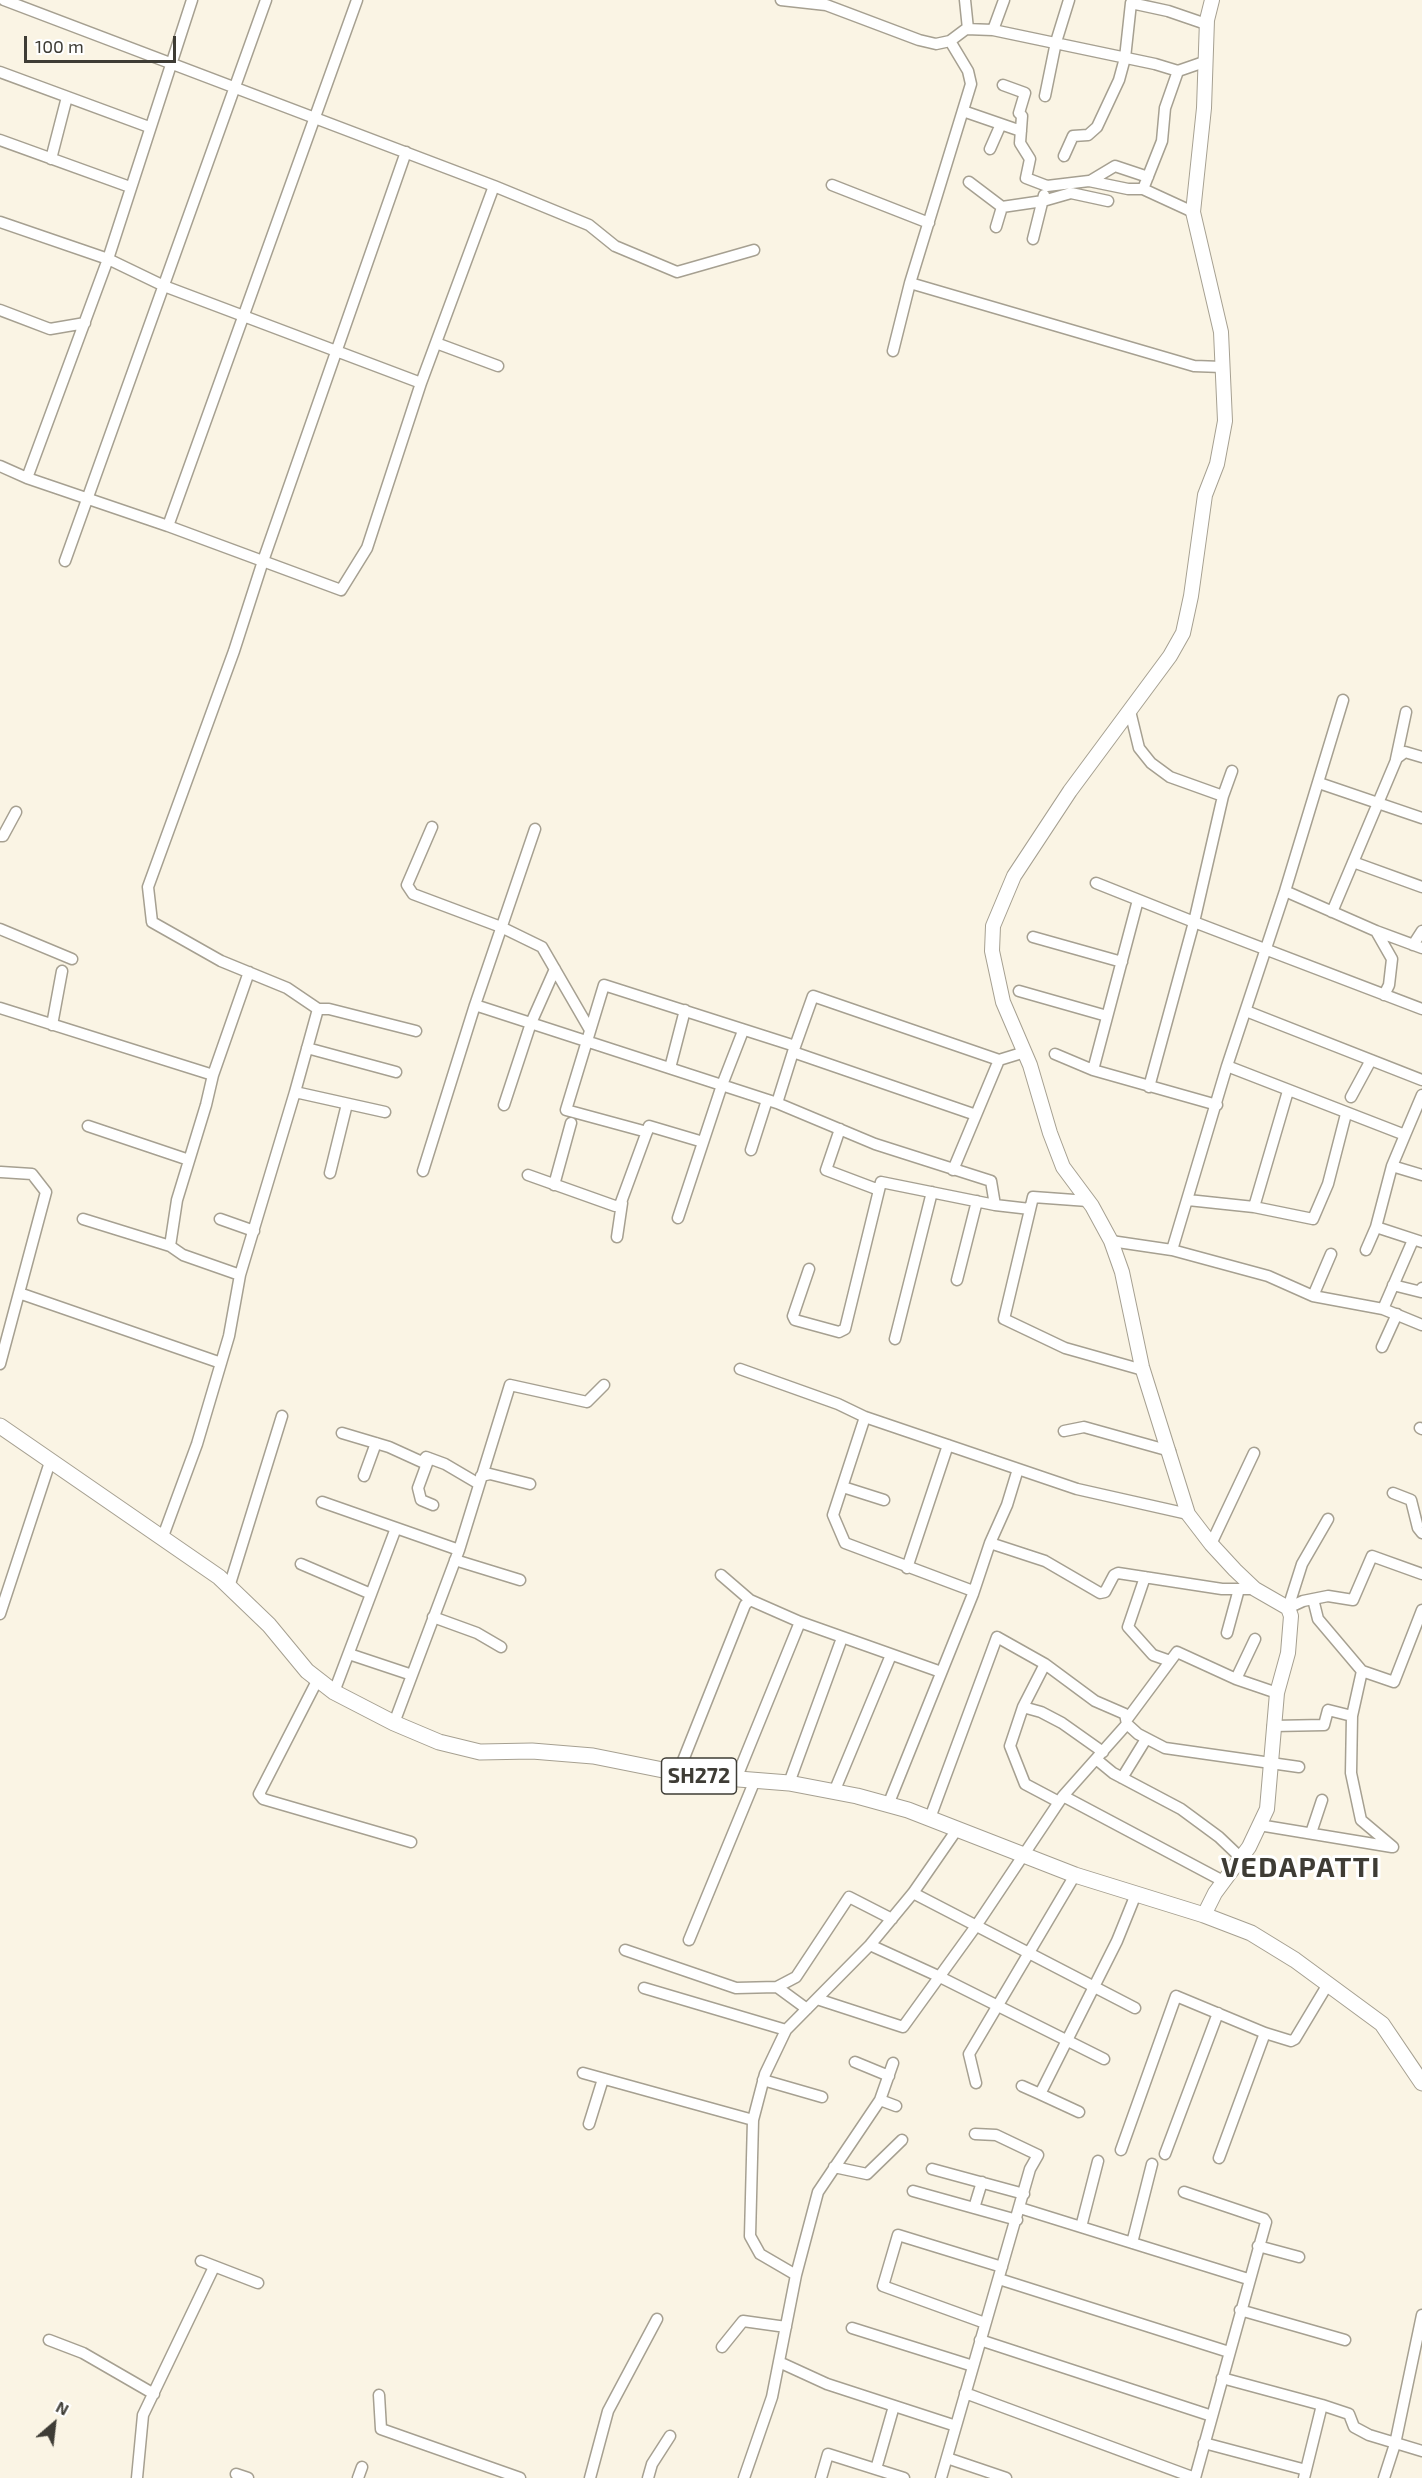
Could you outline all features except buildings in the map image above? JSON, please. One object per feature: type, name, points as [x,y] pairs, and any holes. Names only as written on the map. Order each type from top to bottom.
[{"type":"main road","name":"SH272","points":[[0,1426],[229,1587],[269,1625],[307,1671],[334,1692],[394,1723],[439,1742],[480,1752],[532,1750],[593,1756],[678,1773],[789,1783],[888,1804],[930,1818],[1075,1875],[1204,1915],[1251,1933],[1295,1960],[1382,2024],[1419,2075],[1422,2083]]},
{"type":"street","points":[[4,0],[495,186],[589,225],[615,246],[677,272],[753,250]]},
{"type":"street","points":[[27,478],[108,259],[192,0]]},
{"type":"street","points":[[65,561],[266,0]]},
{"type":"street","points":[[168,526],[357,0]]},
{"type":"street","points":[[782,0],[830,3],[919,40],[936,44],[950,41],[968,29],[993,30],[1056,42],[1178,71],[1204,62]]},
{"type":"street","points":[[965,0],[968,29]]},
{"type":"street","points":[[993,30],[1004,0]]},
{"type":"street","points":[[1045,96],[1056,42],[1069,0]]},
{"type":"street","points":[[1212,0],[1206,24],[1204,108],[1193,212],[1221,332],[1225,421],[1217,464],[1205,495],[1191,596],[1182,633],[1170,656],[1070,791],[1014,876],[993,926],[992,951],[995,975],[1003,1002],[1025,1052],[1063,1167],[1088,1202],[1111,1241],[1122,1272],[1143,1370],[1188,1514],[1210,1544],[1255,1589],[1288,1608],[1328,1596],[1353,1600],[1372,1556],[1422,1574]]},
{"type":"street","points":[[1064,156],[1073,136],[1088,135],[1097,127],[1119,80],[1125,58],[1131,3],[1206,24]]},
{"type":"street","points":[[893,351],[910,283],[971,84],[968,71],[950,41]]},
{"type":"street","points":[[1143,189],[1162,141],[1165,108],[1178,71]]},
{"type":"street","points":[[0,72],[149,127]]},
{"type":"street","points":[[1003,85],[1025,93],[1019,113],[1022,117],[1020,143],[1030,159],[1026,178],[1047,186],[1090,181],[1128,189],[1143,189],[1193,212]]},
{"type":"street","points":[[51,159],[67,97]]},
{"type":"street","points":[[963,111],[1021,131]]},
{"type":"street","points":[[990,149],[1002,124]]},
{"type":"street","points":[[0,140],[130,187]]},
{"type":"street","points":[[406,152],[263,561],[234,651],[148,887],[152,922],[221,961],[287,988],[318,1010],[329,1009],[416,1031]]},
{"type":"street","points":[[1090,181],[1115,166],[1148,177]]},
{"type":"street","points":[[969,182],[1002,207],[1043,201],[1071,193],[1108,201]]},
{"type":"street","points":[[832,184],[929,223]]},
{"type":"street","points":[[0,466],[27,478],[168,526],[341,590],[367,548],[421,383],[495,186]]},
{"type":"street","points":[[1033,238],[1047,186]]},
{"type":"street","points":[[996,226],[1002,207]]},
{"type":"street","points":[[0,222],[108,259],[164,286],[244,318],[337,349],[421,383]]},
{"type":"street","points":[[910,283],[1194,366],[1222,367]]},
{"type":"street","points":[[0,310],[50,329],[84,323]]},
{"type":"street","points":[[436,343],[498,366]]},
{"type":"street","points":[[1172,1250],[1227,1066],[1285,891],[1343,700]]},
{"type":"street","points":[[1130,711],[1139,748],[1151,763],[1170,777],[1224,796]]},
{"type":"street","points":[[1332,912],[1396,760],[1406,712]]},
{"type":"street","points":[[1396,760],[1405,752],[1422,757]]},
{"type":"street","points":[[1149,1086],[1232,771]]},
{"type":"street","points":[[1319,783],[1422,818]]},
{"type":"street","points":[[0,836],[3,836],[16,812]]},
{"type":"street","points":[[432,827],[407,885],[413,894],[501,927],[542,947],[588,1035]]},
{"type":"street","points":[[423,1171],[475,1005],[535,829]]},
{"type":"street","points":[[1353,862],[1422,887]]},
{"type":"street","points":[[1096,883],[1422,1009]]},
{"type":"street","points":[[1285,891],[1376,932],[1417,946],[1422,931]]},
{"type":"street","points":[[1093,1070],[1138,900]]},
{"type":"street","points":[[0,929],[72,959]]},
{"type":"street","points":[[1376,932],[1392,959],[1389,985],[1384,995]]},
{"type":"street","points":[[1033,937],[1122,962]]},
{"type":"street","points":[[504,1105],[531,1023],[555,969]]},
{"type":"street","points":[[52,1024],[62,971]]},
{"type":"street","points":[[170,1246],[177,1200],[213,1075],[249,972]]},
{"type":"street","points":[[646,1132],[566,1110],[605,985],[685,1010],[976,1115]]},
{"type":"street","points":[[1019,991],[1107,1016]]},
{"type":"street","points":[[751,1150],[794,1049],[813,996],[999,1060],[1025,1052]]},
{"type":"street","points":[[475,1005],[531,1023],[588,1035],[670,1068],[772,1101],[840,1129],[953,1170],[991,1181],[995,1205]]},
{"type":"street","points":[[0,1008],[213,1075]]},
{"type":"street","points":[[162,1539],[197,1444],[221,1363],[240,1275],[318,1010]]},
{"type":"street","points":[[670,1068],[685,1010]]},
{"type":"street","points":[[1246,1011],[1422,1080]]},
{"type":"street","points":[[678,1218],[722,1085],[743,1031]]},
{"type":"street","points":[[307,1048],[396,1072]]},
{"type":"street","points":[[1055,1054],[1093,1070],[1217,1105]]},
{"type":"street","points":[[953,1170],[999,1060]]},
{"type":"street","points":[[1351,1097],[1371,1060]]},
{"type":"street","points":[[1227,1066],[1405,1135]]},
{"type":"street","points":[[1254,1207],[1288,1091]]},
{"type":"street","points":[[295,1092],[386,1112]]},
{"type":"street","points":[[1366,1250],[1376,1227],[1392,1166],[1421,1102]]},
{"type":"street","points":[[330,1173],[347,1104]]},
{"type":"street","points":[[1188,1200],[1254,1207],[1313,1219],[1328,1184],[1346,1114]]},
{"type":"street","points":[[554,1185],[571,1123]]},
{"type":"street","points":[[88,1126],[189,1160]]},
{"type":"street","points":[[617,1237],[622,1203],[649,1126],[703,1142]]},
{"type":"street","points":[[840,1129],[826,1170],[879,1190]]},
{"type":"street","points":[[1392,1166],[1422,1175]]},
{"type":"street","points":[[0,1364],[46,1192],[32,1174],[1,1172]]},
{"type":"street","points":[[528,1175],[615,1206],[622,1203]]},
{"type":"street","points":[[809,1269],[793,1316],[795,1320],[842,1331],[846,1329],[881,1182],[995,1205],[1030,1209]]},
{"type":"street","points":[[895,1339],[932,1192]]},
{"type":"street","points":[[1088,1202],[1033,1197],[1004,1319],[1065,1348],[1143,1370]]},
{"type":"street","points":[[957,1280],[977,1201]]},
{"type":"street","points":[[83,1220],[170,1246],[183,1255],[240,1275]]},
{"type":"street","points":[[220,1220],[254,1231]]},
{"type":"street","points":[[1376,1227],[1418,1241],[1393,1285],[1383,1309]]},
{"type":"street","points":[[1111,1241],[1172,1250],[1268,1276],[1313,1296],[1383,1309],[1422,1325]]},
{"type":"street","points":[[1313,1296],[1331,1254]]},
{"type":"street","points":[[1393,1285],[1421,1292],[1422,1288]]},
{"type":"street","points":[[19,1293],[221,1363]]},
{"type":"street","points":[[1382,1347],[1396,1314]]},
{"type":"street","points":[[740,1369],[838,1404],[865,1417],[1077,1490],[1188,1514]]},
{"type":"street","points":[[394,1723],[457,1555],[510,1385],[587,1402],[604,1384]]},
{"type":"street","points":[[229,1587],[282,1416]]},
{"type":"street","points":[[865,1417],[833,1515],[845,1543],[973,1591]]},
{"type":"street","points":[[1065,1431],[1084,1427],[1170,1451]]},
{"type":"street","points":[[342,1433],[376,1443],[422,1462],[429,1458]]},
{"type":"street","points":[[364,1476],[376,1443]]},
{"type":"street","points":[[907,1568],[948,1445]]},
{"type":"street","points":[[1210,1544],[1254,1453]]},
{"type":"street","points":[[429,1458],[480,1480]]},
{"type":"street","points":[[429,1458],[418,1488],[421,1500],[433,1505]]},
{"type":"street","points":[[0,1614],[50,1462]]},
{"type":"street","points":[[888,1804],[1007,1505],[1018,1469]]},
{"type":"street","points":[[480,1480],[490,1474],[531,1484]]},
{"type":"street","points":[[843,1487],[884,1500]]},
{"type":"street","points":[[1393,1493],[1411,1500],[1418,1528],[1422,1533]]},
{"type":"street","points":[[322,1502],[396,1528],[520,1580]]},
{"type":"street","points":[[1204,1915],[1223,1881],[1241,1858],[1266,1809],[1277,1693],[1288,1653],[1291,1616],[1288,1608],[1302,1564],[1328,1519]]},
{"type":"street","points":[[334,1692],[396,1528]]},
{"type":"street","points":[[990,1543],[1044,1561],[1100,1593],[1105,1593],[1114,1575],[1118,1573],[1222,1589],[1255,1589]]},
{"type":"street","points":[[301,1564],[371,1594]]},
{"type":"street","points":[[721,1575],[750,1600],[842,1638],[941,1672]]},
{"type":"street","points":[[1145,1577],[1128,1627],[1153,1655],[1170,1661]]},
{"type":"street","points":[[1227,1633],[1239,1589]]},
{"type":"street","points":[[1313,1599],[1318,1619],[1362,1671],[1394,1683],[1422,1610]]},
{"type":"street","points":[[678,1773],[750,1600]]},
{"type":"street","points":[[433,1617],[477,1633],[501,1647]]},
{"type":"street","points":[[736,1779],[800,1622]]},
{"type":"street","points":[[930,1818],[997,1637],[1045,1664],[1095,1701],[1127,1721],[1146,1739],[1165,1748],[1299,1767]]},
{"type":"street","points":[[789,1783],[842,1638]]},
{"type":"street","points":[[1236,1679],[1255,1639]]},
{"type":"street","points":[[817,1999],[903,2027],[976,1926],[1061,1799],[1127,1721],[1177,1652],[1236,1679],[1277,1693]]},
{"type":"street","points":[[349,1654],[412,1675]]},
{"type":"street","points":[[834,1792],[891,1655]]},
{"type":"street","points":[[1045,1664],[1023,1707],[1010,1746],[1025,1784],[1061,1799],[1223,1881]]},
{"type":"street","points":[[1259,1825],[1393,1847],[1361,1820],[1351,1773],[1352,1716],[1362,1671]]},
{"type":"street","points":[[318,1679],[259,1794],[263,1799],[411,1842]]},
{"type":"street","points":[[1023,1707],[1041,1712],[1062,1723],[1122,1778],[1181,1809],[1219,1837],[1241,1858]]},
{"type":"street","points":[[1273,1726],[1324,1725],[1328,1710],[1352,1716]]},
{"type":"street","points":[[1122,1778],[1146,1739]]},
{"type":"street","points":[[689,1940],[755,1780]]},
{"type":"street","points":[[1311,1833],[1322,1800]]},
{"type":"street","points":[[796,2275],[760,2254],[750,2236],[753,2120],[763,2080],[786,2030],[870,1945],[913,1893],[958,1828]]},
{"type":"street","points":[[976,2083],[969,2054],[1075,1875]]},
{"type":"street","points":[[913,1893],[1135,2008]]},
{"type":"street","points":[[1040,2094],[1117,1941],[1136,1894]]},
{"type":"street","points":[[625,1950],[736,1989],[777,1987],[796,1977],[849,1897],[892,1919]]},
{"type":"street","points":[[870,1945],[938,1976],[1104,2059]]},
{"type":"street","points":[[1121,2150],[1176,1996],[1265,2033],[1291,2041],[1295,2039],[1328,1984]]},
{"type":"street","points":[[777,1987],[807,2009]]},
{"type":"street","points":[[644,1988],[786,2030]]},
{"type":"street","points":[[1165,2154],[1218,2013]]},
{"type":"street","points":[[1219,2158],[1265,2033]]},
{"type":"street","points":[[855,2062],[889,2076]]},
{"type":"street","points":[[744,2478],[772,2397],[796,2275],[818,2192],[880,2100],[893,2062]]},
{"type":"street","points":[[583,2073],[753,2120]]},
{"type":"street","points":[[589,2124],[603,2079]]},
{"type":"street","points":[[763,2080],[822,2097]]},
{"type":"street","points":[[1022,2086],[1079,2112]]},
{"type":"street","points":[[880,2100],[896,2106]]},
{"type":"street","points":[[941,2478],[1030,2169],[1038,2155],[996,2135],[975,2134]]},
{"type":"street","points":[[834,2167],[867,2174],[902,2140]]},
{"type":"street","points":[[1081,2227],[1098,2161]]},
{"type":"street","points":[[1132,2243],[1152,2164]]},
{"type":"street","points":[[932,2169],[1024,2194]]},
{"type":"street","points":[[974,2208],[982,2182]]},
{"type":"street","points":[[913,2191],[1017,2220]]},
{"type":"street","points":[[965,2393],[1195,2478],[1248,2279],[1266,2222],[1264,2219],[1184,2192]]},
{"type":"street","points":[[1020,2208],[1248,2279]]},
{"type":"street","points":[[986,2323],[883,2286],[898,2235],[1002,2267]]},
{"type":"street","points":[[1258,2246],[1299,2257]]},
{"type":"street","points":[[201,2261],[258,2283]]},
{"type":"street","points":[[137,2478],[143,2415],[214,2267]]},
{"type":"street","points":[[999,2279],[1229,2352]]},
{"type":"street","points":[[1240,2310],[1345,2340]]},
{"type":"street","points":[[1384,2478],[1395,2444],[1422,2315]]},
{"type":"street","points":[[590,2478],[608,2411],[657,2319]]},
{"type":"street","points":[[722,2347],[743,2321],[786,2327]]},
{"type":"street","points":[[852,2328],[973,2366]]},
{"type":"street","points":[[49,2340],[83,2354],[154,2394]]},
{"type":"street","points":[[980,2340],[1212,2416]]},
{"type":"street","points":[[779,2362],[827,2384],[956,2426]]},
{"type":"street","points":[[1222,2378],[1349,2414],[1354,2427],[1368,2435],[1422,2451]]},
{"type":"street","points":[[379,2395],[381,2428],[520,2478]]},
{"type":"street","points":[[1204,2443],[1305,2474],[1322,2405]]},
{"type":"street","points":[[876,2469],[894,2406]]},
{"type":"street","points":[[648,2478],[652,2464],[670,2436]]},
{"type":"street","points":[[821,2478],[828,2454],[904,2478]]},
{"type":"street","points":[[946,2458],[1006,2478]]},
{"type":"street","points":[[358,2478],[362,2467]]},
{"type":"street","points":[[236,2474],[248,2478]]},
{"type":"district","name":"VEDAPATTI","points":[[1301,1868]]}]
